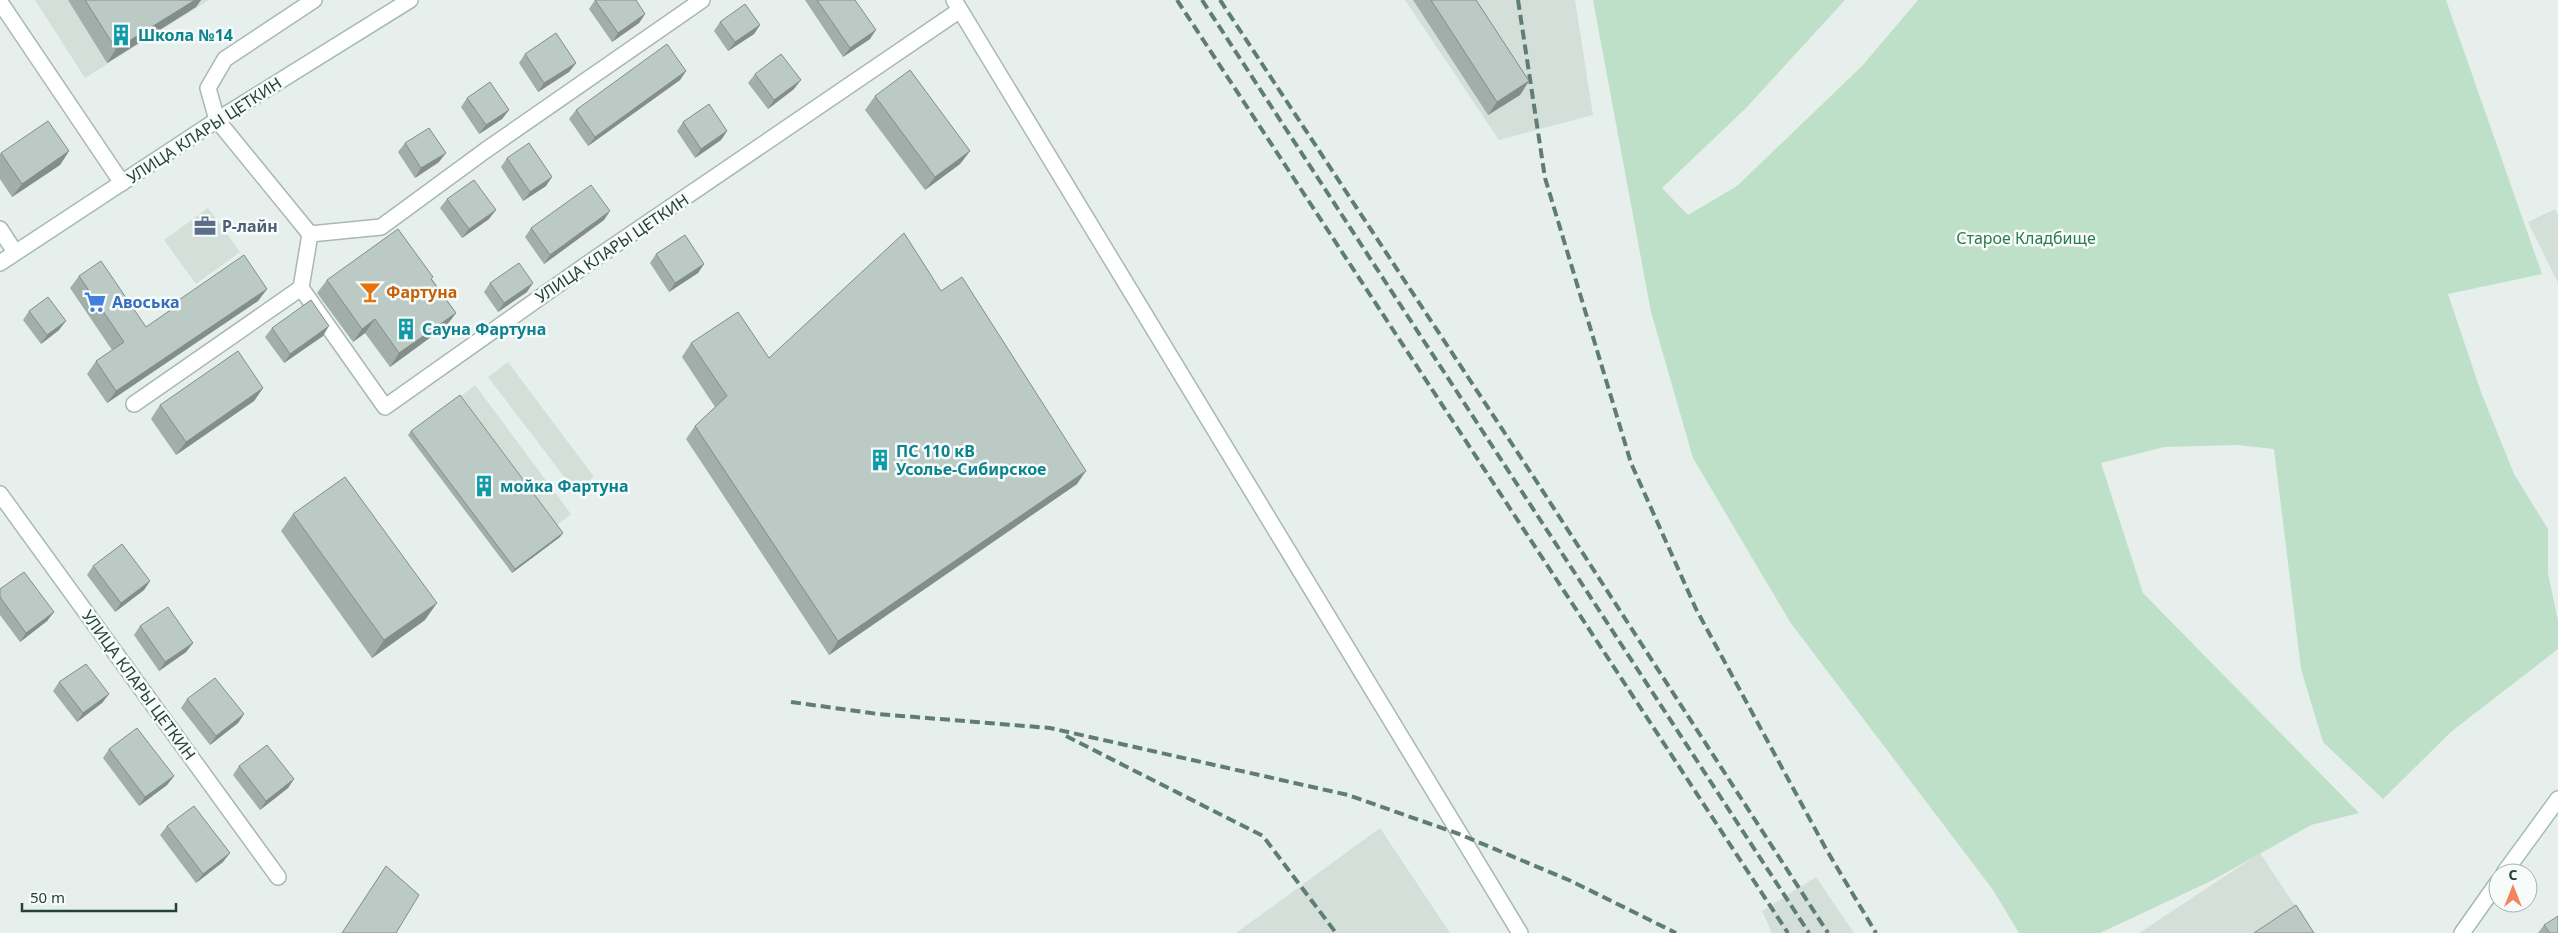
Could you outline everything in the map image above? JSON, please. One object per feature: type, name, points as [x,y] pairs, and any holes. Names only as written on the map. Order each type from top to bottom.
[{"type":"street","points":[[134,404],[301,288],[310,234],[217,120],[208,88],[225,58],[314,0]]},
{"type":"street","name":"УЛИЦА КЛАРЫ ЦЕТКИН","points":[[0,263],[217,120],[410,0]]},
{"type":"street","points":[[310,234],[382,227],[486,150],[702,0]]},
{"type":"street","points":[[0,2],[122,183]]},
{"type":"street","points":[[957,5],[1520,933]]},
{"type":"street","name":"УЛИЦА КЛАРЫ ЦЕТКИН","points":[[301,288],[385,407],[957,5]]},
{"type":"street","points":[[0,229],[15,252]]},
{"type":"street","name":"УЛИЦА КЛАРЫ ЦЕТКИН","points":[[0,494],[278,876]]},
{"type":"street","points":[[2511,863],[2558,799]]},
{"type":"street","points":[[2462,933],[2488,896]]},
{"type":"shaded area","name":"Школа №14","points":[[35,0],[209,0],[85,78]]},
{"type":"shaded area","points":[[1405,0],[1575,0],[1593,115],[1499,140]]},
{"type":"shaded area","points":[[208,208],[240,252],[196,284],[164,240]]},
{"type":"shaded area","points":[[2555,209],[2558,215],[2558,283],[2528,222]]},
{"type":"shaded area","points":[[508,362],[594,477],[575,491],[488,377]]},
{"type":"shaded area","points":[[475,385],[571,514],[557,525],[461,396]]},
{"type":"shaded area","points":[[1380,828],[1450,933],[1236,933]]},
{"type":"shaded area","points":[[2260,853],[2313,933],[2139,933]]},
{"type":"shaded area","points":[[1816,877],[1854,933],[1772,933],[1762,911]]},
{"type":"green space","name":"Старое Кладбище","points":[[1593,0],[1845,0],[1746,108],[1662,188],[1688,215],[1737,186],[1862,66],[1918,0],[2446,0],[2542,274],[2448,294],[2481,392],[2514,474],[2548,529],[2548,573],[2558,621],[2558,649],[2452,731],[2383,799],[2323,742],[2301,669],[2274,449],[2237,445],[2164,447],[2101,463],[2143,593],[2359,813],[2311,825],[2211,881],[2100,933],[2019,933],[1993,890],[1790,622],[1693,458],[1651,312]]},
{"type":"building","name":"Школа №14","points":[[85,0],[195,0],[116,49]]},
{"type":"building","points":[[595,0],[636,0],[645,14],[618,33]]},
{"type":"building","points":[[817,0],[855,0],[876,30],[850,48]]},
{"type":"building","points":[[1431,0],[1476,0],[1529,81],[1497,102]]},
{"type":"building","points":[[745,4],[760,25],[735,42],[720,22]]},
{"type":"building","points":[[556,33],[576,63],[544,83],[525,54]]},
{"type":"building","points":[[667,44],[686,71],[595,137],[576,110]]},
{"type":"building","points":[[781,54],[801,80],[774,100],[755,74]]},
{"type":"building","points":[[910,70],[970,151],[935,177],[875,96]]},
{"type":"building","points":[[490,82],[509,110],[486,125],[467,98]]},
{"type":"building","points":[[709,104],[727,131],[701,149],[683,122]]},
{"type":"building","points":[[48,121],[69,151],[22,184],[1,153]]},
{"type":"building","points":[[429,128],[446,153],[421,168],[405,143]]},
{"type":"building","points":[[529,143],[552,177],[530,192],[507,158]]},
{"type":"building","points":[[474,180],[496,210],[469,229],[447,199]]},
{"type":"building","points":[[591,185],[610,211],[550,255],[531,228]]},
{"type":"building","points":[[398,229],[433,277],[431,279],[456,313],[399,353],[375,319],[362,329],[327,280]]},
{"type":"building","name":"ПС 110 кВ Усолье-Сибирское","points":[[904,233],[941,291],[962,277],[1086,471],[838,641],[695,426],[727,396],[691,343],[738,312],[769,358]]},
{"type":"building","points":[[685,235],[704,264],[675,283],[656,254]]},
{"type":"building","points":[[244,255],[267,289],[116,391],[96,361],[124,342],[79,276],[101,261],[146,327],[175,307],[173,304]]},
{"type":"building","points":[[519,263],[533,283],[504,303],[490,283]]},
{"type":"building","points":[[48,297],[66,321],[47,335],[29,311]]},
{"type":"building","points":[[311,300],[329,326],[290,354],[272,328]]},
{"type":"building","points":[[238,351],[263,388],[186,442],[160,405]]},
{"type":"building","name":"мойка Фартуна","points":[[460,395],[563,533],[515,569],[411,431]]},
{"type":"building","points":[[345,477],[437,603],[384,640],[293,514]]},
{"type":"building","points":[[122,544],[150,581],[121,603],[93,566]]},
{"type":"building","points":[[24,572],[54,612],[26,633],[0,597],[0,589]]},
{"type":"building","points":[[168,607],[193,643],[165,662],[140,626]]},
{"type":"building","points":[[86,664],[109,694],[83,713],[59,682]]},
{"type":"building","points":[[215,678],[244,714],[216,736],[187,699]]},
{"type":"building","points":[[137,728],[174,776],[145,797],[109,749]]},
{"type":"building","points":[[267,745],[294,779],[266,801],[239,766]]},
{"type":"building","points":[[194,806],[230,853],[203,874],[167,826]]},
{"type":"building","points":[[386,866],[419,895],[396,933],[342,933]]},
{"type":"building","points":[[2296,905],[2314,933],[2254,933]]},
{"type":"building","points":[[2558,916],[2558,933],[2550,933],[2544,925]]},
{"type":"railway","points":[[1177,0],[1788,933]]},
{"type":"railway","points":[[1202,0],[1809,933]]},
{"type":"railway","points":[[1220,0],[1533,476],[1828,933]]},
{"type":"railway","points":[[1518,0],[1545,178],[1631,463],[1696,609],[1826,849],[1876,933]]},
{"type":"railway","points":[[791,702],[878,714],[1050,728],[1348,795],[1459,834],[1571,881],[1676,933]]},
{"type":"railway","points":[[1066,736],[1263,836],[1336,933]]},
{"type":"place","name":"Школа №14","points":[[121,35]]},
{"type":"place","name":"Р-лайн","points":[[205,226]]},
{"type":"place","name":"Фартуна","points":[[370,292]]},
{"type":"place","name":"Авоська","points":[[95,302]]},
{"type":"place","name":"Сауна Фартуна","points":[[406,329]]},
{"type":"place","name":"ПС 110 кВ Усолье-Сибирское","points":[[880,460]]},
{"type":"place","name":"мойка Фартуна","points":[[484,486]]}]
